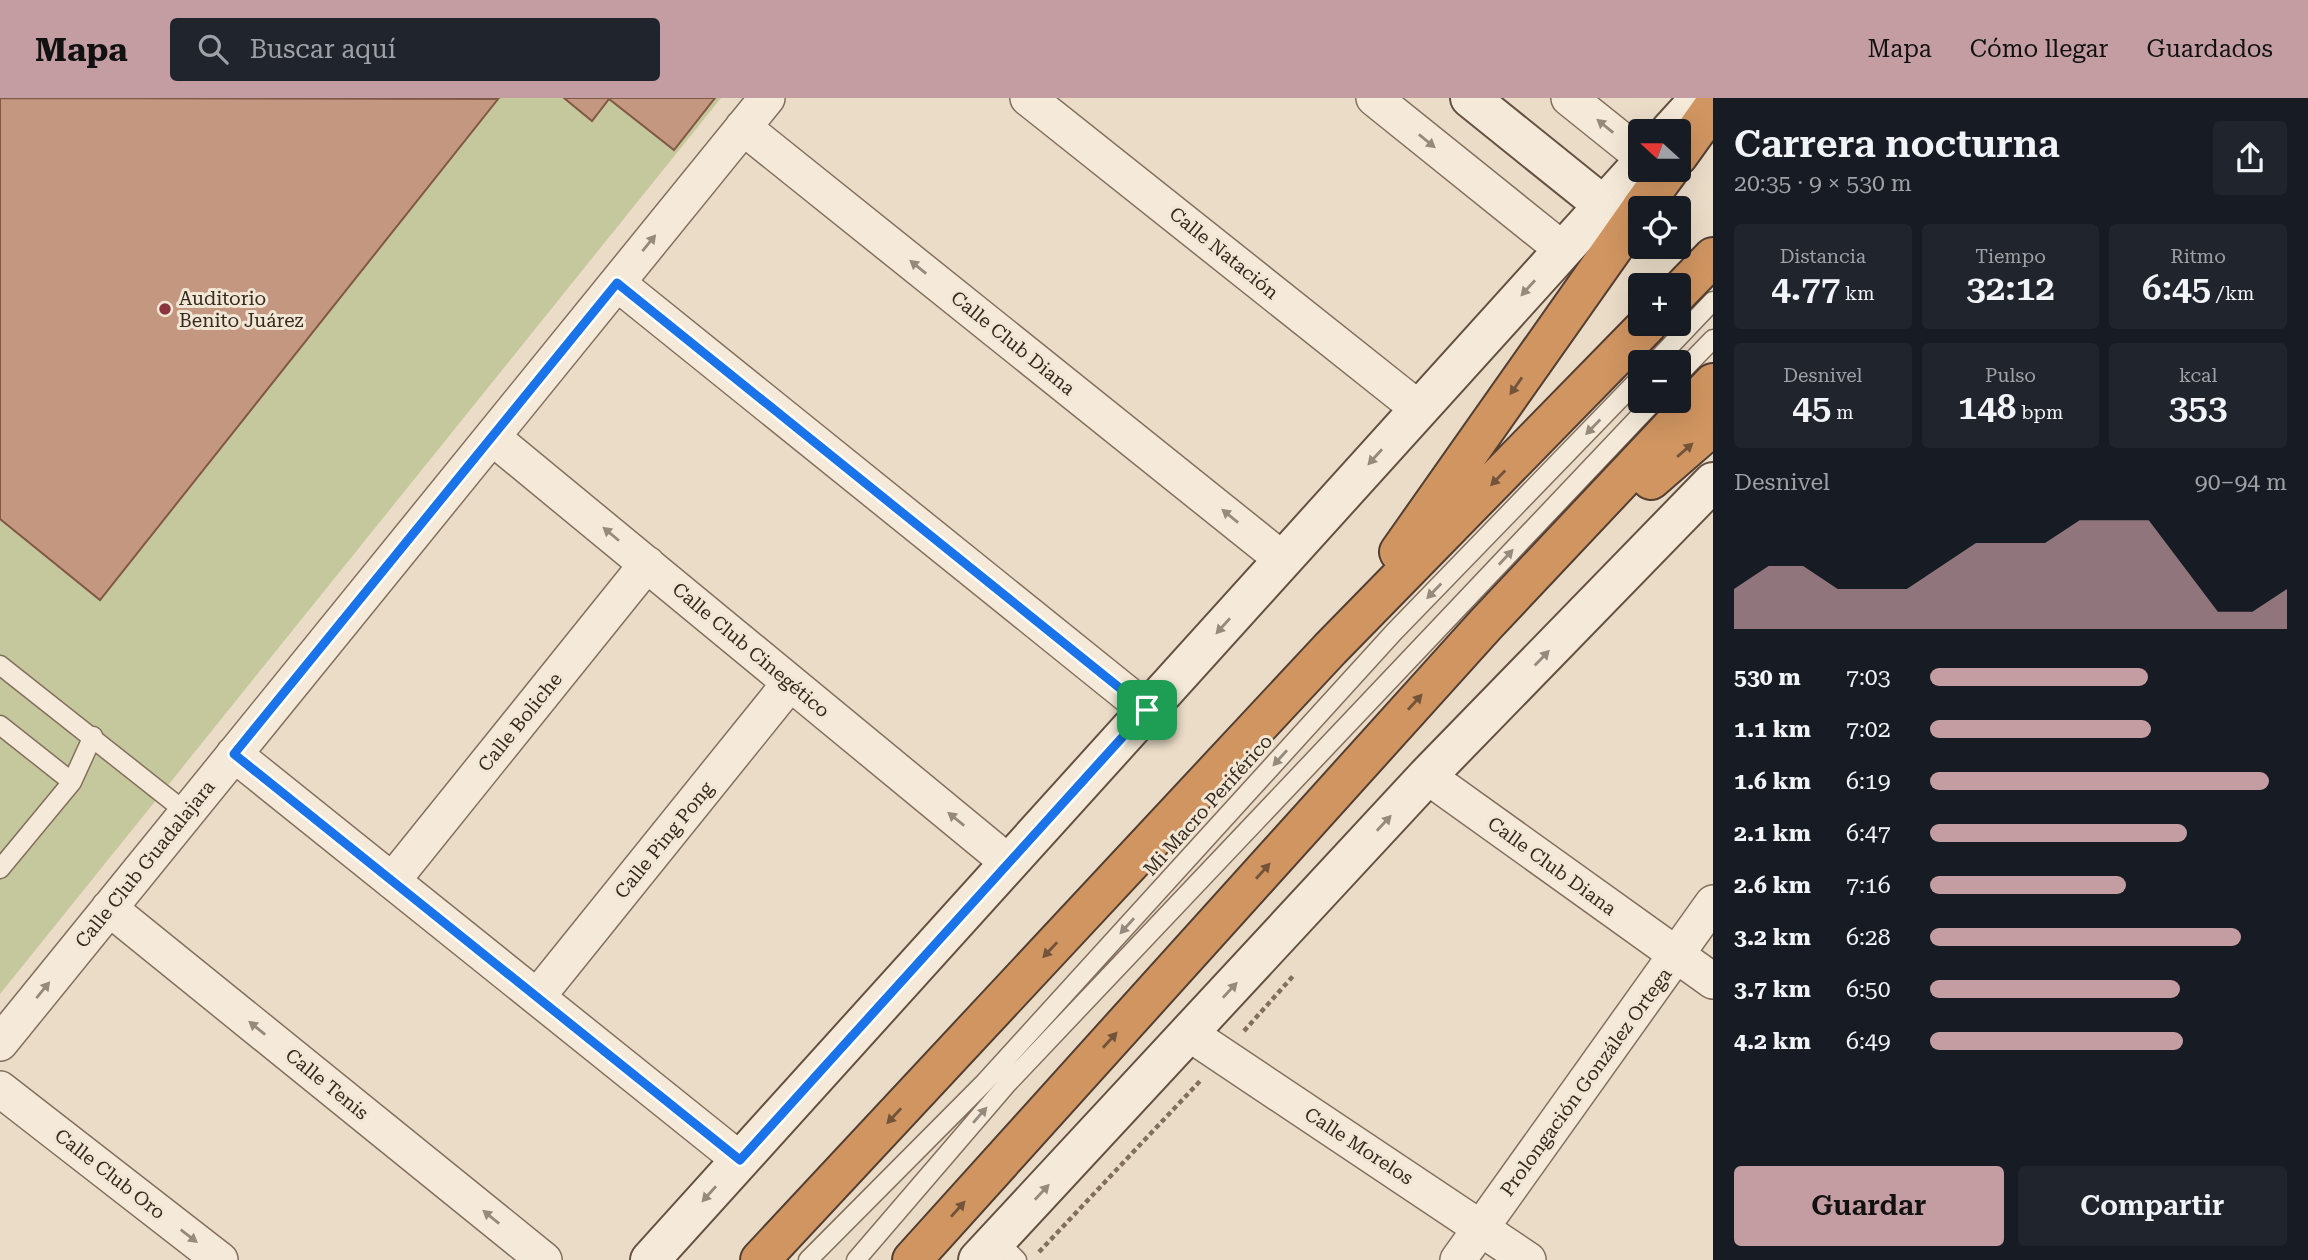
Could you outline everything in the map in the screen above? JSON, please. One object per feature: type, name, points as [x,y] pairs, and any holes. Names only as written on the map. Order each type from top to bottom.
[{"type":"highway","points":[[1691,138],[1713,107]]},
{"type":"highway","points":[[1641,196],[1655,182]]},
{"type":"highway","points":[[1330,649],[1628,208]]},
{"type":"highway","points":[[1691,280],[1713,257]]},
{"type":"highway","points":[[760,1260],[1330,649],[1636,336]]},
{"type":"highway","points":[[912,1260],[1486,624],[1713,383]]},
{"type":"highway","points":[[1486,624],[1713,426]]},
{"type":"street","name":"Calle Club Guadalajara","points":[[0,1043],[767,98]]},
{"type":"street","name":"Calle Natación","points":[[1028,98],[1419,409]]},
{"type":"street","points":[[1374,98],[1563,250]]},
{"type":"street","points":[[650,1260],[1563,250],[1628,208],[1471,98]]},
{"type":"street","points":[[1569,98],[1628,145]]},
{"type":"street","points":[[1681,119],[1700,98]]},
{"type":"street","name":"Calle Club Diana","points":[[743,127],[1283,560]]},
{"type":"street","points":[[617,283],[1147,710]]},
{"type":"street","name":"Calle Club Cinegético","points":[[492,437],[1009,863]]},
{"type":"street","points":[[997,1253],[1190,1034],[1427,776],[1713,482]]},
{"type":"street","name":"Calle Boliche","points":[[392,881],[647,564]]},
{"type":"street","name":"Calle Ping Pong","points":[[537,997],[790,683]]},
{"type":"street","points":[[234,754],[740,1160]]},
{"type":"street","name":"Calle Club Diana","points":[[1427,776],[1713,981]]},
{"type":"street","name":"Prolongación González Ortega","points":[[1458,1260],[1713,903]]},
{"type":"street","name":"Calle Tenis","points":[[109,908],[544,1260]]},
{"type":"street","name":"Calle Morelos","points":[[1190,1034],[1528,1260]]},
{"type":"street","name":"Calle Club Oro","points":[[0,1089],[220,1260]]},
{"type":"lane","points":[[1667,350],[1713,302]]},
{"type":"lane","points":[[1691,362],[1713,339]]},
{"type":"lane","name":"Mi Macro Periférico","points":[[808,1260],[984,1083],[1394,632],[1628,390]]},
{"type":"lane","points":[[856,1260],[1008,1083],[1643,413]]},
{"type":"lane","points":[[0,664],[187,813]]},
{"type":"lane","points":[[0,725],[72,782]]},
{"type":"lane","points":[[0,869],[72,782],[93,736]]},
{"type":"green space","points":[[0,98],[721,98],[0,994]]},
{"type":"building","name":"Auditorio Benito Juárez","points":[[0,98],[498,99],[100,600],[0,519]]},
{"type":"building","points":[[564,98],[715,98],[674,150],[609,99],[592,121]]},
{"type":"place","name":"Auditorio Benito Juárez","points":[[165,309]]},
{"type":"route","points":[[617,283],[1147,710],[740,1160],[234,754],[617,283]]}]
